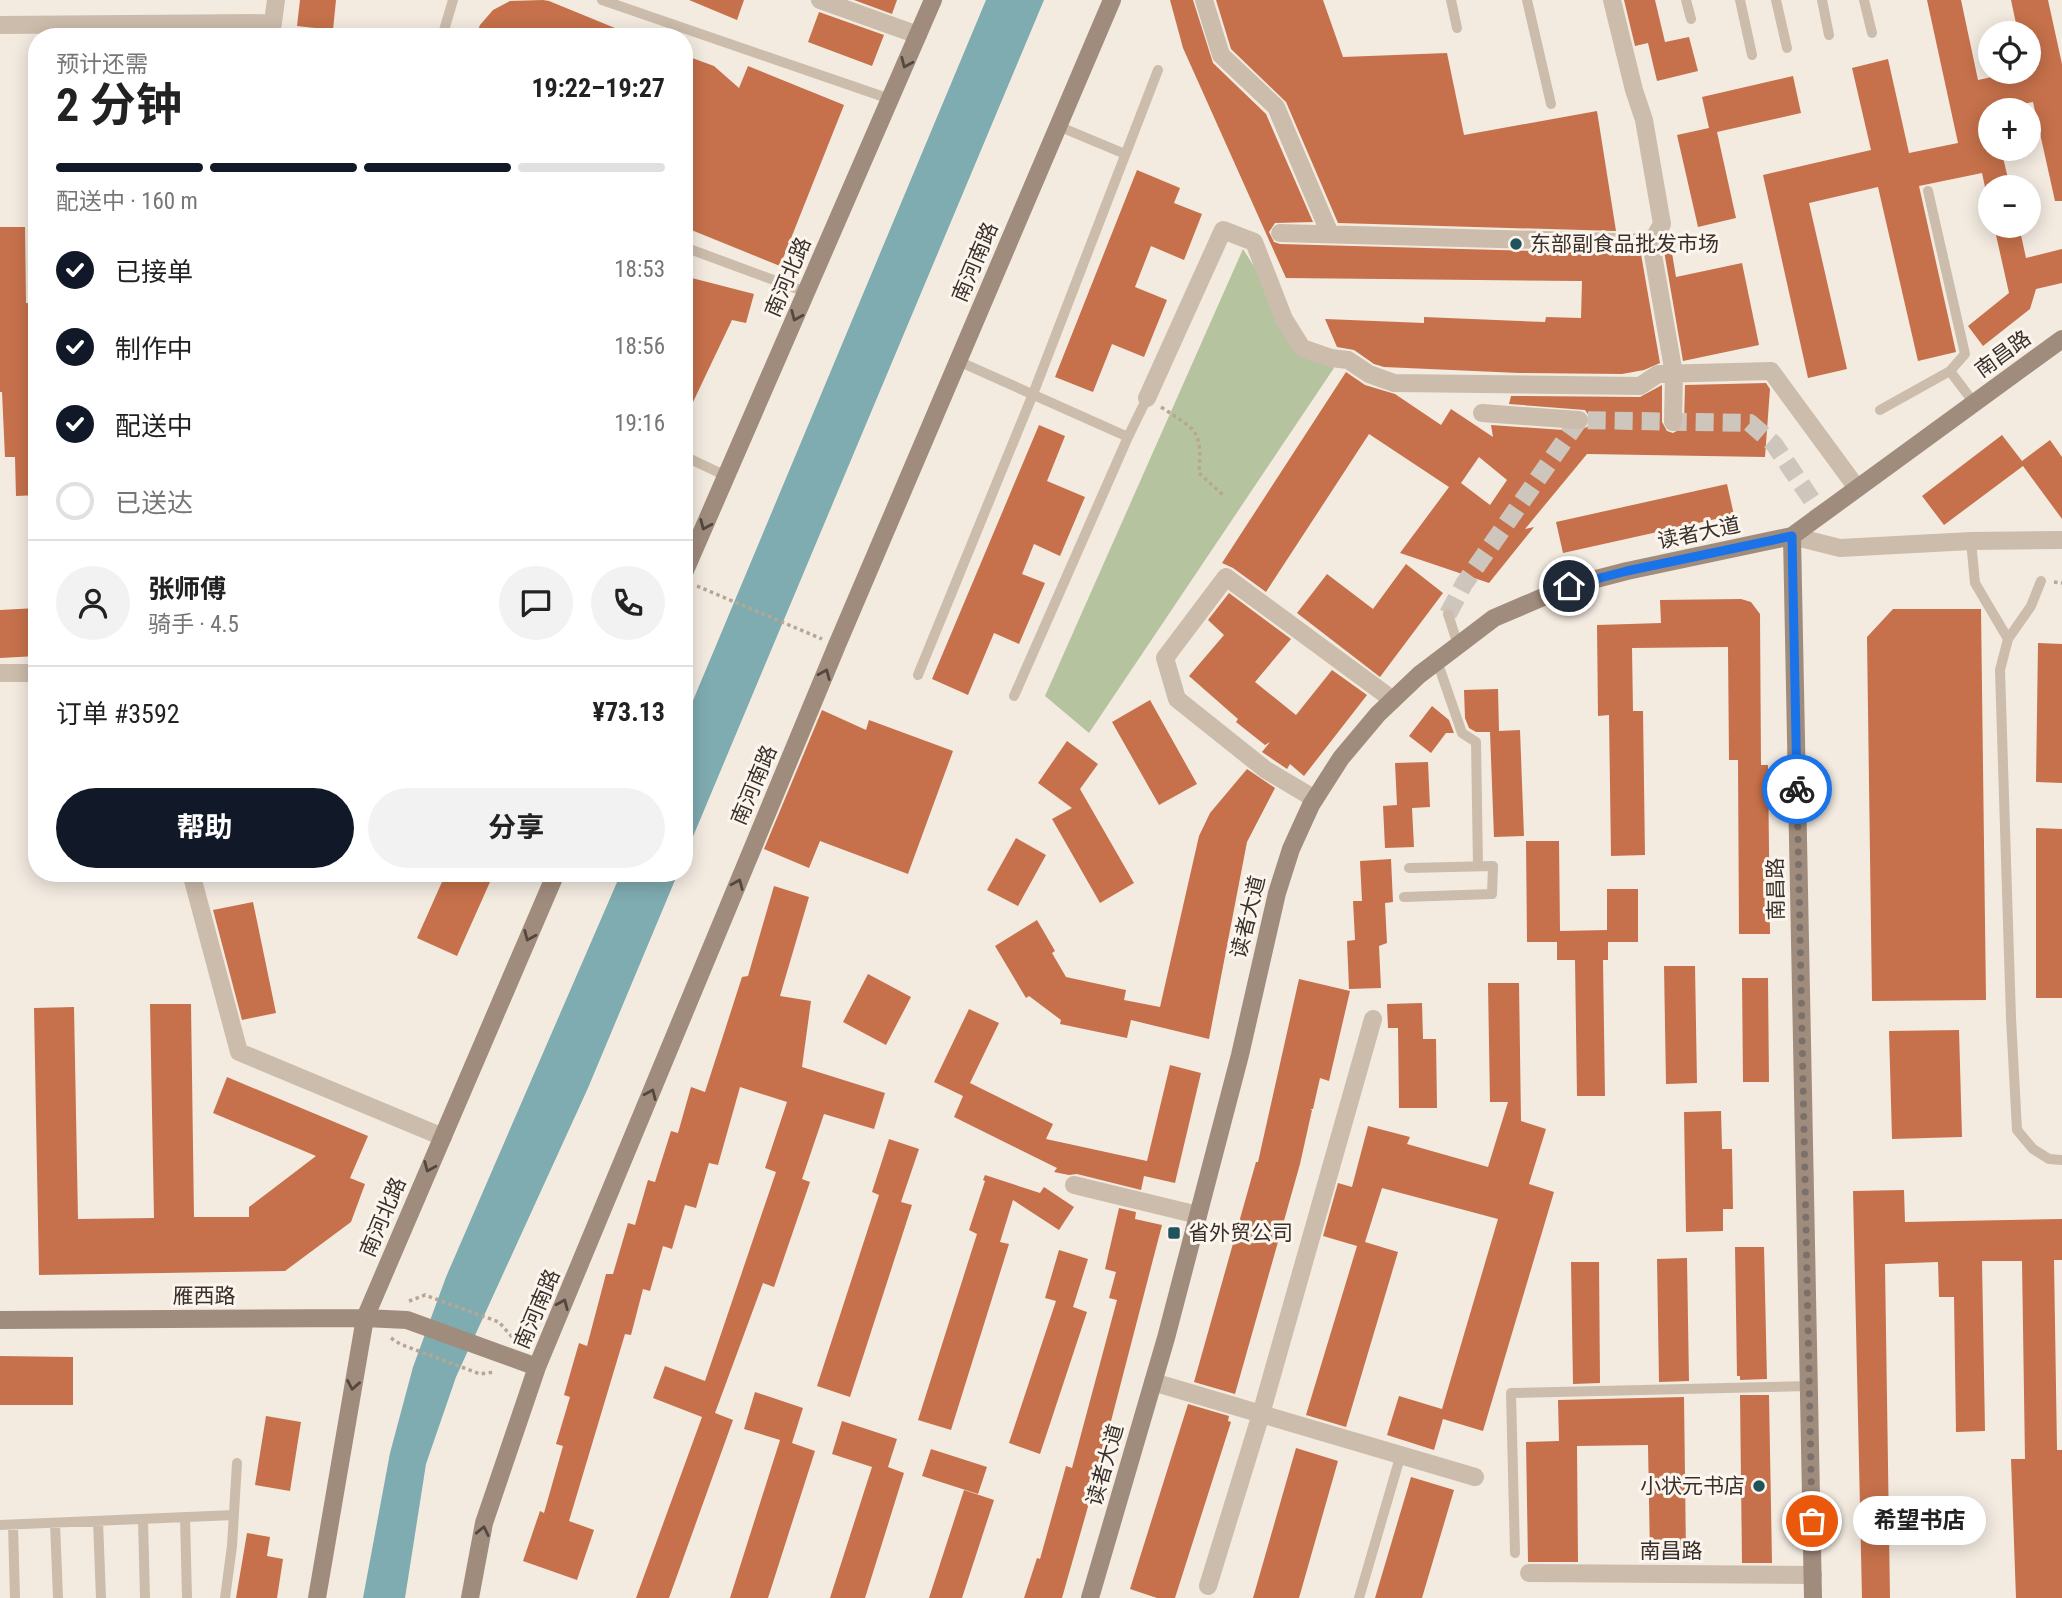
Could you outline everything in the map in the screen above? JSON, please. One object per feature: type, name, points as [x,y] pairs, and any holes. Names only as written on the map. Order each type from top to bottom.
[{"type":"main road","name":"南河北路","points":[[693,552],[933,0]]},
{"type":"main road","name":"南河南路","points":[[470,1598],[484,1523],[537,1367],[837,645],[1112,0]]},
{"type":"main road","name":"南昌路","points":[[1813,1598],[1792,536],[2062,339]]},
{"type":"main road","name":"读者大道","points":[[1090,1598],[1198,1215],[1240,1055],[1277,892],[1291,849],[1315,799],[1341,758],[1393,700],[1437,661],[1494,618],[1569,586],[1792,536]]},
{"type":"main road","name":"南河北路","points":[[317,1598],[365,1318],[552,882]]},
{"type":"main road","name":"雁西路","points":[[0,1320],[407,1320],[537,1367]]},
{"type":"street","points":[[272,28],[276,0]]},
{"type":"street","points":[[820,0],[918,35]]},
{"type":"street","points":[[1204,0],[1221,55],[1276,107],[1331,234]]},
{"type":"street","points":[[1612,0],[1644,120],[1662,224],[1651,243],[1674,374],[1673,422]]},
{"type":"street","points":[[0,25],[163,28]]},
{"type":"street","points":[[1147,398],[1223,230],[1254,242],[1284,319],[1302,348],[1331,358],[1348,360],[1370,374],[1394,383],[1640,386],[1658,374],[1771,371],[1857,488]]},
{"type":"street","points":[[1280,233],[1651,243]]},
{"type":"street","points":[[1482,413],[1579,420]]},
{"type":"street","points":[[1792,536],[1840,548],[1971,541],[2062,540]]},
{"type":"street","points":[[1315,799],[1266,770],[1177,699],[1165,659],[1226,577],[1393,700]]},
{"type":"street","points":[[0,673],[28,673]]},
{"type":"street","points":[[193,882],[239,1052],[443,1137]]},
{"type":"street","points":[[1208,1586],[1261,1414],[1373,1019]]},
{"type":"street","points":[[1074,1185],[1198,1215]]},
{"type":"street","points":[[1153,1382],[1475,1477]]},
{"type":"street","name":"南昌路","points":[[1529,1573],[1813,1575]]},
{"type":"lane","points":[[445,28],[453,0]]},
{"type":"lane","points":[[602,0],[683,28]]},
{"type":"lane","points":[[1451,0],[1457,28]]},
{"type":"lane","points":[[1527,0],[1551,104]]},
{"type":"lane","points":[[1686,0],[1691,19]]},
{"type":"lane","points":[[1740,0],[1752,55]]},
{"type":"lane","points":[[1776,0],[1787,48]]},
{"type":"lane","points":[[1822,0],[1829,35]]},
{"type":"lane","points":[[1864,0],[1871,33]]},
{"type":"lane","points":[[693,31],[890,99]]},
{"type":"lane","points":[[918,675],[1033,394],[1158,70]]},
{"type":"lane","points":[[1058,126],[1125,154]]},
{"type":"lane","points":[[1880,410],[1950,371],[1965,354],[1928,191]]},
{"type":"lane","points":[[693,250],[806,292]]},
{"type":"lane","points":[[958,361],[1128,436]]},
{"type":"lane","points":[[1950,371],[1973,403]]},
{"type":"lane","points":[[1014,696],[1147,398]]},
{"type":"lane","points":[[693,460],[726,476]]},
{"type":"lane","points":[[1971,541],[1975,583],[2008,639]]},
{"type":"lane","points":[[2041,581],[2031,606],[2008,639],[2000,670],[2011,1018],[2017,1130],[2033,1149],[2049,1159],[2062,1160]]},
{"type":"lane","points":[[1448,614],[1458,645]]},
{"type":"lane","points":[[1437,661],[1462,733],[1476,742],[1478,866]]},
{"type":"lane","points":[[1404,897],[1492,894],[1493,866],[1409,868]]},
{"type":"lane","points":[[1515,1553],[1511,1393],[1809,1386]]},
{"type":"lane","points":[[1359,1598],[1401,1454]]},
{"type":"lane","points":[[225,1598],[237,1463]]},
{"type":"lane","points":[[0,1525],[234,1515]]},
{"type":"lane","points":[[186,1517],[187,1598]]},
{"type":"lane","points":[[143,1519],[145,1598]]},
{"type":"lane","points":[[98,1521],[101,1598]]},
{"type":"lane","points":[[55,1523],[58,1598]]},
{"type":"lane","points":[[13,1525],[15,1598]]},
{"type":"path","points":[[1147,398],[1189,425],[1201,442],[1199,473],[1223,495]]},
{"type":"path","points":[[697,586],[812,635]]},
{"type":"path","points":[[425,1295],[499,1322]]},
{"type":"path","points":[[400,1344],[480,1374]]},
{"type":"green space","points":[[1243,249],[1301,341],[1334,368],[1089,733],[1045,696]]},
{"type":"water","points":[[986,0],[1044,0],[693,837],[693,700]]},
{"type":"water","points":[[617,882],[674,882],[588,1088],[456,1377],[426,1464],[405,1598],[363,1598],[390,1453],[413,1367],[446,1277]]},
{"type":"building","points":[[300,0],[336,0],[333,28],[297,26]]},
{"type":"building","points":[[689,0],[744,0],[737,20]]},
{"type":"building","points":[[854,0],[897,0],[892,14]]},
{"type":"building","points":[[1170,0],[1193,0],[1213,63],[1266,114],[1313,222],[1275,223],[1269,232],[1274,242],[1641,254],[1660,363],[1644,370],[1622,374],[1384,367],[1374,364],[1354,350],[1337,347],[1325,319],[1424,323],[1424,317],[1545,322],[1546,317],[1581,318],[1582,281],[1286,278],[1183,48]]},
{"type":"building","points":[[1216,0],[1323,0],[1343,57],[1447,53],[1464,135],[1597,111],[1616,231],[1338,223],[1286,102],[1231,49]]},
{"type":"building","points":[[1624,0],[1655,0],[1665,42],[1689,37],[1698,71],[1657,81],[1648,43],[1635,46]]},
{"type":"building","points":[[1927,0],[1961,0],[1978,84],[2041,84],[2041,21],[2015,21],[2011,0],[2048,0],[2062,64],[2062,201],[2055,201],[2041,138],[2041,98],[1978,98],[1978,161],[2004,161],[2007,175],[1982,173],[1919,186],[1956,352],[1918,361],[1878,187],[1809,203],[1847,369],[1808,378],[1763,175],[1871,150],[1852,68],[1888,59],[1909,153],[1958,143]]},
{"type":"building","points":[[510,1],[549,1],[615,28],[479,28],[493,10]]},
{"type":"building","points":[[819,12],[884,35],[872,66],[808,42]]},
{"type":"building","points":[[693,58],[714,66],[739,88],[748,66],[844,105],[780,266],[693,231]]},
{"type":"building","points":[[1793,76],[1801,113],[1717,132],[1736,218],[1698,227],[1677,135],[1709,128],[1702,97]]},
{"type":"building","points":[[1137,170],[1180,188],[1174,203],[1202,214],[1184,260],[1151,246],[1135,287],[1167,300],[1144,357],[1112,344],[1093,392],[1055,377]]},
{"type":"building","points":[[0,227],[25,227],[28,303],[28,495],[16,496],[15,457],[5,457],[0,392]]},
{"type":"building","points":[[1669,235],[1676,277],[1742,263],[1759,345],[1683,361],[1663,245]]},
{"type":"building","points":[[1997,238],[2022,238],[2026,258],[2062,249],[2062,283],[2036,289],[2030,309],[1983,346],[1968,326],[2009,293]]},
{"type":"building","points":[[693,278],[754,294],[746,323],[732,320],[693,402]]},
{"type":"building","points":[[1346,372],[1365,385],[1395,394],[1441,425],[1451,409],[1493,437],[1491,425],[1578,431],[1589,426],[1589,416],[1585,410],[1509,404],[1511,396],[1640,397],[1662,385],[1662,422],[1667,431],[1673,433],[1682,428],[1684,423],[1685,385],[1766,383],[1770,389],[1765,457],[1587,454],[1525,529],[1534,527],[1489,583],[1400,553],[1449,487],[1369,434],[1266,592],[1222,563]],"holes":[[[1479,457],[1507,480],[1490,505],[1461,483]]]},
{"type":"building","points":[[1039,425],[1065,436],[1047,481],[1085,497],[1060,556],[1034,544],[1022,574],[1045,583],[1019,644],[994,633],[968,695],[932,679]]},
{"type":"building","points":[[2002,435],[2022,461],[2050,440],[2062,457],[2062,519],[2023,466],[1944,525],[1922,496]]},
{"type":"building","points":[[1727,484],[1734,515],[1563,553],[1556,522]]},
{"type":"building","points":[[1406,564],[1443,593],[1380,677],[1297,613],[1327,574],[1373,609]]},
{"type":"building","points":[[1229,593],[1291,639],[1255,682],[1296,715],[1332,670],[1367,695],[1304,776],[1290,764],[1287,769],[1262,752],[1270,742],[1265,745],[1236,722],[1238,719],[1189,676],[1224,635],[1208,620]]},
{"type":"building","points":[[1741,599],[1751,602],[1760,614],[1761,765],[1768,765],[1770,934],[1739,934],[1738,760],[1729,760],[1728,647],[1632,648],[1633,711],[1643,711],[1645,855],[1611,856],[1609,715],[1598,716],[1597,625],[1661,623],[1660,600]]},
{"type":"building","points":[[28,608],[28,656],[0,658],[0,610]]},
{"type":"building","points":[[1893,609],[1981,609],[1986,1000],[1872,1001],[1867,637]]},
{"type":"building","points":[[2038,643],[2062,644],[2062,783],[2036,782]]},
{"type":"building","points":[[1498,689],[1499,731],[1520,730],[1524,836],[1494,837],[1490,732],[1476,732],[1469,728],[1465,718],[1464,690]]},
{"type":"building","points":[[1150,700],[1197,784],[1159,805],[1112,722]]},
{"type":"building","points":[[1432,706],[1449,720],[1454,733],[1446,733],[1431,753],[1409,736]]},
{"type":"building","points":[[822,710],[866,730],[869,720],[953,751],[908,874],[820,841],[809,868],[764,849]]},
{"type":"building","points":[[1067,741],[1098,764],[1080,789],[1134,883],[1100,903],[1052,819],[1072,808],[1038,783]]},
{"type":"building","points":[[1428,762],[1430,807],[1412,808],[1414,847],[1385,848],[1383,806],[1397,805],[1395,763]]},
{"type":"building","points":[[1247,769],[1275,788],[1247,842],[1209,1039],[1131,1020],[1127,1038],[1060,1024],[1061,1020],[1029,996],[1026,998],[995,946],[1037,920],[1066,977],[1126,990],[1124,1000],[1160,1007],[1199,836],[1210,813]]},
{"type":"building","points":[[2036,828],[2062,829],[2062,998],[2036,998]]},
{"type":"building","points":[[1016,838],[1046,855],[1018,906],[987,890]]},
{"type":"building","points":[[1526,841],[1559,841],[1560,931],[1607,930],[1607,889],[1638,889],[1638,942],[1608,942],[1608,960],[1603,960],[1605,1096],[1577,1096],[1575,960],[1557,960],[1557,942],[1527,942]]},
{"type":"building","points":[[1391,859],[1393,902],[1385,903],[1387,943],[1379,946],[1381,988],[1349,989],[1347,941],[1355,940],[1353,901],[1362,901],[1360,861]]},
{"type":"building","points":[[442,882],[490,882],[457,956],[417,938]]},
{"type":"building","points":[[774,886],[809,897],[780,996],[811,1001],[802,1067],[885,1093],[874,1129],[824,1114],[802,1179],[810,1182],[774,1287],[763,1283],[715,1413],[733,1420],[669,1598],[636,1598],[702,1417],[653,1398],[665,1366],[705,1381],[776,1172],[765,1168],[787,1102],[740,1087],[718,1165],[709,1163],[696,1208],[685,1205],[672,1249],[663,1246],[650,1291],[643,1289],[631,1335],[625,1334],[569,1521],[594,1530],[577,1580],[523,1561],[540,1511],[544,1513],[563,1446],[556,1444],[570,1397],[564,1395],[579,1343],[587,1346],[606,1274],[613,1274],[628,1223],[635,1225],[648,1180],[655,1182],[671,1131],[678,1133],[691,1087],[705,1092],[742,977],[748,976]]},
{"type":"building","points":[[253,902],[276,1013],[242,1020],[213,910]]},
{"type":"building","points":[[1664,966],[1695,966],[1697,1083],[1666,1084]]},
{"type":"building","points":[[868,974],[911,997],[886,1045],[843,1022]]},
{"type":"building","points":[[1742,978],[1768,978],[1769,1082],[1743,1082]]},
{"type":"building","points":[[1299,979],[1350,991],[1329,1081],[1320,1078],[1313,1109],[1310,1109],[1312,1110],[1300,1164],[1235,1394],[1194,1382],[1258,1162]]},
{"type":"building","points":[[1488,983],[1519,983],[1521,1121],[1546,1129],[1529,1184],[1554,1192],[1483,1431],[1443,1419],[1434,1450],[1387,1435],[1399,1396],[1442,1409],[1498,1219],[1382,1188],[1365,1242],[1398,1252],[1346,1427],[1306,1415],[1357,1246],[1323,1236],[1338,1183],[1352,1187],[1368,1126],[1410,1137],[1407,1144],[1488,1167],[1508,1102],[1490,1102]]},
{"type":"building","points":[[1422,1003],[1423,1039],[1436,1039],[1437,1108],[1399,1108],[1398,1028],[1388,1028],[1387,1004]]},
{"type":"building","points":[[150,1004],[191,1004],[194,1217],[249,1217],[249,1207],[316,1156],[213,1113],[227,1077],[368,1136],[350,1178],[365,1184],[351,1222],[285,1271],[39,1275],[34,1008],[74,1007],[78,1219],[154,1218]]},
{"type":"building","points":[[969,1009],[999,1023],[970,1083],[1053,1124],[1046,1139],[1147,1161],[1170,1065],[1201,1073],[1175,1183],[1144,1176],[1141,1190],[1077,1174],[1054,1172],[1057,1168],[954,1117],[963,1096],[934,1082]]},
{"type":"building","points":[[1959,1030],[1962,1137],[1892,1139],[1889,1031]]},
{"type":"building","points":[[1721,1111],[1722,1149],[1732,1149],[1733,1209],[1723,1209],[1723,1231],[1686,1232],[1684,1112]]},
{"type":"building","points":[[889,1139],[919,1149],[901,1202],[912,1205],[850,1397],[817,1386],[879,1195],[872,1192]]},
{"type":"building","points":[[985,1175],[1040,1193],[1044,1187],[1074,1207],[1059,1230],[1013,1200],[1000,1242],[1009,1244],[951,1430],[918,1420],[977,1234],[969,1230]]},
{"type":"building","points":[[1904,1190],[1905,1222],[2062,1219],[2062,1260],[2054,1260],[2057,1450],[2062,1450],[2062,1598],[2016,1598],[2011,1459],[2025,1459],[2022,1261],[1982,1261],[1985,1431],[1956,1432],[1954,1297],[1939,1297],[1938,1262],[1885,1264],[1890,1598],[1862,1598],[1853,1191]]},
{"type":"building","points":[[1119,1208],[1136,1212],[1135,1219],[1162,1225],[1062,1598],[1024,1598],[1037,1558],[1040,1559],[1066,1466],[1072,1468],[1117,1300],[1109,1298],[1116,1272],[1105,1269]]},
{"type":"building","points":[[1735,1247],[1764,1247],[1767,1379],[1740,1380],[1740,1376],[1737,1376]]},
{"type":"building","points":[[1059,1250],[1088,1259],[1073,1307],[1087,1312],[1040,1454],[1009,1443],[1056,1301],[1045,1298]]},
{"type":"building","points":[[1687,1258],[1689,1381],[1659,1382],[1657,1259]]},
{"type":"building","points":[[1571,1262],[1599,1262],[1600,1383],[1573,1384]]},
{"type":"building","points":[[0,1356],[73,1357],[73,1405],[0,1405]]},
{"type":"building","points":[[755,1392],[803,1408],[792,1443],[815,1451],[768,1598],[730,1598],[780,1440],[744,1429]]},
{"type":"building","points":[[1740,1395],[1769,1395],[1772,1563],[1742,1563]]},
{"type":"building","points":[[1684,1397],[1686,1555],[1650,1555],[1648,1445],[1577,1446],[1578,1562],[1528,1562],[1526,1442],[1559,1441],[1558,1400]]},
{"type":"building","points":[[1188,1404],[1229,1416],[1228,1421],[1231,1422],[1175,1598],[1157,1598],[1130,1589]]},
{"type":"building","points":[[266,1416],[301,1422],[290,1491],[255,1485]]},
{"type":"building","points":[[842,1421],[897,1439],[888,1467],[904,1473],[865,1598],[830,1598],[872,1467],[832,1454]]},
{"type":"building","points":[[1296,1448],[1338,1461],[1299,1598],[1253,1598]]},
{"type":"building","points":[[931,1449],[987,1467],[978,1494],[922,1476]]},
{"type":"building","points":[[1411,1477],[1454,1490],[1422,1598],[1375,1598]]},
{"type":"building","points":[[964,1490],[994,1500],[962,1598],[929,1598]]},
{"type":"building","points":[[247,1533],[270,1537],[267,1556],[283,1559],[277,1598],[236,1598]]},
{"type":"tunnel","points":[[1448,614],[1464,584],[1579,420],[1750,423],[1774,444],[1822,515]]},
{"type":"way so far","points":[[1797,789],[1812,1521]]},
{"type":"place","name":"东部副食品批发市场","points":[[1516,244]]},
{"type":"place","name":"省外贸公司","points":[[1174,1233]]},
{"type":"place","name":"小状元书店","points":[[1759,1486]]},
{"type":"place","name":"希望书店","points":[[1812,1521]]},
{"type":"route","points":[[1569,586],[1792,536],[1797,789]]}]
